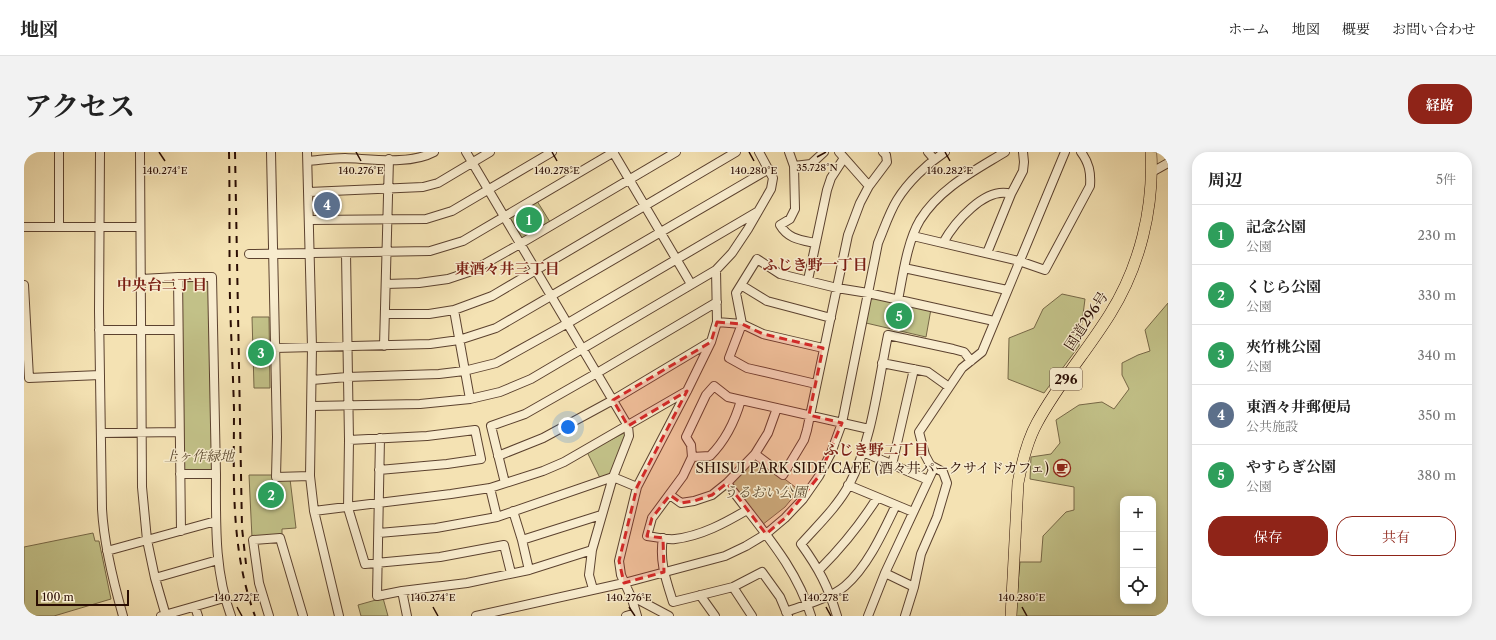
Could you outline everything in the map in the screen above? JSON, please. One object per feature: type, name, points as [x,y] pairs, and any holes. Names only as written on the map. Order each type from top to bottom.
[{"type":"highway","name":"国道296号","points":[[1011,616],[1018,483],[1022,461],[1038,423],[1111,314],[1125,287],[1136,260],[1143,237],[1151,190],[1151,152]]},
{"type":"street","points":[[59,152],[59,227]]},
{"type":"street","points":[[100,152],[99,330],[103,522],[112,576],[123,616]]},
{"type":"street","points":[[140,152],[142,487],[147,540],[164,616],[224,598]]},
{"type":"street","points":[[271,152],[277,437],[276,477],[310,476]]},
{"type":"street","points":[[307,152],[310,220],[309,253],[312,347],[310,476],[314,511],[339,616]]},
{"type":"street","points":[[308,161],[342,155],[389,159],[418,158],[433,152]]},
{"type":"street","points":[[466,152],[628,426],[629,436],[613,478],[592,550],[589,575],[593,589]]},
{"type":"street","points":[[309,192],[424,187],[438,183],[490,152]]},
{"type":"street","points":[[310,220],[426,219],[452,211],[552,152]]},
{"type":"street","points":[[249,254],[430,251],[463,241],[613,152],[691,284]]},
{"type":"street","points":[[386,284],[419,283],[448,279],[472,271],[676,152]]},
{"type":"street","points":[[385,314],[429,314],[454,310],[492,296],[736,152]]},
{"type":"street","points":[[312,406],[420,404],[470,399],[500,392],[531,379],[716,270],[732,253],[771,189],[773,178],[759,152]]},
{"type":"street","points":[[789,152],[794,166],[794,209],[790,219],[780,225],[783,231],[788,235],[815,243]]},
{"type":"street","points":[[794,166],[810,164],[824,152]]},
{"type":"street","points":[[756,454],[783,475],[804,440],[848,235],[860,203],[869,186],[887,162],[884,152]]},
{"type":"street","points":[[928,152],[934,159]]},
{"type":"street","points":[[476,616],[624,583],[725,556],[766,534],[785,518],[811,488],[831,453],[842,423],[878,243],[896,200],[914,178],[934,159],[945,152]]},
{"type":"street","points":[[898,300],[904,268],[913,236],[920,221],[944,192],[1005,152]]},
{"type":"street","points":[[987,253],[1011,194],[1023,171],[1023,152]]},
{"type":"street","points":[[868,616],[885,572],[933,470],[925,455],[918,432],[962,368],[982,352],[1065,152]]},
{"type":"street","points":[[913,236],[1019,261],[1045,270],[1090,186],[1091,174],[1088,162],[1081,152]]},
{"type":"street","points":[[808,280],[815,243],[831,178],[842,155],[869,186]]},
{"type":"street","points":[[384,346],[389,159]]},
{"type":"street","points":[[1152,172],[1168,163]]},
{"type":"street","points":[[275,348],[430,344],[459,340],[496,328],[769,169]]},
{"type":"street","points":[[943,243],[949,231],[962,216],[974,206],[988,197],[997,194],[1005,192],[1011,194]]},
{"type":"street","points":[[312,380],[347,377],[439,374],[464,371],[496,363],[568,323],[758,211]]},
{"type":"street","points":[[24,227],[140,227]]},
{"type":"street","points":[[346,253],[349,440],[348,508],[365,564],[378,564],[440,557],[504,545],[511,574]]},
{"type":"street","points":[[816,384],[747,368],[729,358],[742,324],[736,293],[757,259],[780,274],[837,288],[868,293],[994,321]]},
{"type":"street","points":[[904,268],[1007,290]]},
{"type":"street","points":[[626,616],[636,614],[632,599],[624,583],[619,561],[637,487],[711,342],[717,322],[716,270]]},
{"type":"street","points":[[141,280],[178,277],[212,277],[218,560],[224,598],[231,616]]},
{"type":"street","points":[[178,277],[180,531]]},
{"type":"street","points":[[24,285],[29,378],[100,375]]},
{"type":"street","points":[[741,285],[767,301],[831,318]]},
{"type":"street","points":[[505,483],[491,426],[525,414],[717,302]]},
{"type":"street","points":[[454,310],[470,399]]},
{"type":"street","points":[[717,322],[742,324],[763,334],[823,348]]},
{"type":"street","points":[[99,330],[178,330]]},
{"type":"street","points":[[837,616],[830,594],[819,570],[801,544],[828,514],[848,485],[863,452],[888,335],[964,352],[971,361]]},
{"type":"street","points":[[498,456],[543,438],[613,400],[711,342]]},
{"type":"street","points":[[882,363],[928,372],[949,387]]},
{"type":"street","points":[[892,465],[914,369]]},
{"type":"street","points":[[747,510],[722,525],[695,534],[674,539],[647,536],[652,518],[683,476],[692,457],[691,445],[686,437],[706,395],[714,386],[728,397],[869,429]]},
{"type":"street","points":[[314,511],[348,508],[490,488],[543,471],[564,462],[687,391]]},
{"type":"street","points":[[692,457],[710,456],[720,446],[735,418],[741,400]]},
{"type":"street","points":[[670,495],[681,503],[694,501],[712,495],[727,483],[756,454],[768,433],[777,408]]},
{"type":"street","points":[[349,440],[427,436],[475,430],[480,459],[447,464],[379,470]]},
{"type":"street","points":[[101,433],[179,432]]},
{"type":"street","points":[[380,438],[378,596],[402,590],[467,583],[511,574],[592,550]]},
{"type":"street","points":[[863,452],[928,480]]},
{"type":"street","points":[[905,616],[914,587],[921,554],[937,517],[947,483],[943,472],[930,465]]},
{"type":"street","points":[[180,474],[216,474]]},
{"type":"street","points":[[379,533],[436,528],[497,516],[613,478],[637,487]]},
{"type":"street","points":[[727,483],[766,534],[796,577],[808,603],[812,616]]},
{"type":"street","points":[[848,485],[913,512]]},
{"type":"street","points":[[490,488],[497,516]]},
{"type":"street","points":[[819,570],[839,550],[864,520],[877,498]]},
{"type":"street","points":[[663,538],[661,550],[664,572],[673,602],[734,587],[762,572],[780,597],[787,614],[845,586],[861,568],[884,530],[896,505]]},
{"type":"street","points":[[513,512],[522,540],[528,570]]},
{"type":"street","points":[[522,540],[601,515]]},
{"type":"street","points":[[107,551],[216,522]]},
{"type":"street","points":[[269,616],[259,583],[253,540],[280,538],[303,616]]},
{"type":"street","points":[[155,578],[218,560]]},
{"type":"street","points":[[885,572],[914,587]]},
{"type":"street","points":[[734,587],[752,616]]},
{"type":"street","points":[[402,590],[407,616]]},
{"type":"street","points":[[700,595],[714,616]]},
{"type":"street","points":[[632,599],[637,599],[669,616]]},
{"type":"street","points":[[195,607],[198,616]]},
{"type":"highlighted area","points":[[717,322],[742,324],[763,334],[823,348],[809,415],[842,423],[819,476],[785,518],[766,534],[727,483],[712,495],[694,501],[681,503],[670,495],[652,518],[647,536],[663,538],[664,572],[624,583],[619,561],[637,487],[687,391],[628,426],[613,400],[711,342]]},
{"type":"green space","points":[[537,201],[550,222],[521,240],[508,218]]},
{"type":"green space","name":"上ヶ作緑地","points":[[209,281],[216,474],[182,470],[181,282]]},
{"type":"green space","points":[[1062,294],[1085,299],[1079,346],[1044,393],[1008,379],[1009,338],[1034,328],[1043,309]]},
{"type":"green space","points":[[870,296],[931,309],[926,337],[866,323]]},
{"type":"green space","points":[[1168,303],[1168,616],[1015,616],[1020,562],[1041,562],[1043,536],[1066,512],[1074,510],[1074,487],[1030,479],[1031,457],[1051,454],[1060,443],[1056,420],[1079,405],[1102,402],[1114,409],[1129,389],[1122,375],[1122,363],[1150,351],[1145,330]]},
{"type":"green space","points":[[252,317],[269,317],[270,388],[254,388]]},
{"type":"green space","points":[[626,432],[628,436],[612,477],[601,480],[587,452]]},
{"type":"green space","name":"うるおい公園","points":[[756,457],[799,490],[785,507],[762,525],[729,483]]},
{"type":"green space","points":[[249,475],[273,475],[290,479],[296,528],[282,529],[282,536],[252,538]]},
{"type":"green space","points":[[93,533],[95,541],[99,541],[111,599],[54,616],[26,616],[24,608],[24,547]]},
{"type":"green space","points":[[383,598],[388,616],[361,616],[358,605]]},
{"type":"railway","points":[[229,152],[230,300],[234,409],[235,514],[241,565],[255,616]]},
{"type":"railway","points":[[235,152],[242,528],[246,564]]},
{"type":"place","name":"東酒々井郵便局","points":[[327,205]]},
{"type":"place","name":"記念公園","points":[[529,220]]},
{"type":"place","name":"やすらぎ公園","points":[[899,316]]},
{"type":"place","name":"夾竹桃公園","points":[[261,353]]},
{"type":"place","name":"SHISUI PARK SIDE CAFE (酒々井パークサイドカフェ)","points":[[1062,468]]},
{"type":"place","name":"くじら公園","points":[[271,495]]},
{"type":"district","name":"ふじき野一丁目","points":[[815,264]]},
{"type":"district","name":"東酒々井三丁目","points":[[507,268]]},
{"type":"district","name":"中央台二丁目","points":[[162,284]]},
{"type":"district","name":"ふじき野二丁目","points":[[876,449]]}]
